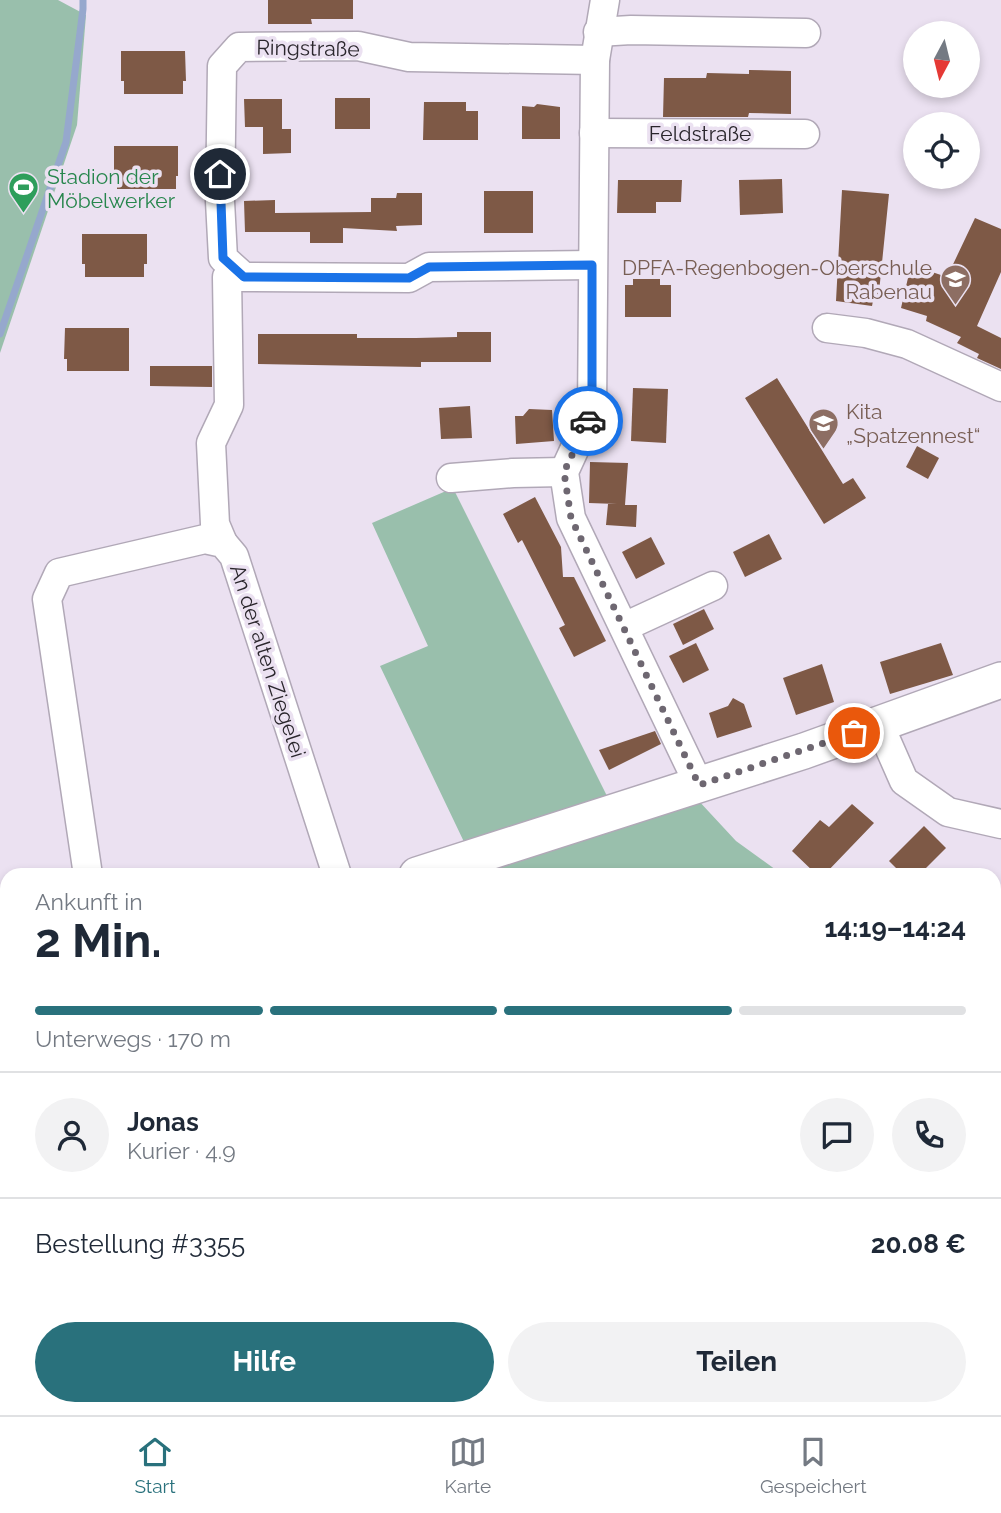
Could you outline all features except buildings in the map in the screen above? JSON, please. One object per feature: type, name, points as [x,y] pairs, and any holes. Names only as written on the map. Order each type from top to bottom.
[{"type":"street","points":[[605,0],[597,46],[594,133],[592,411],[564,472],[571,518],[699,785]]},
{"type":"street","points":[[597,46],[631,30],[806,33]]},
{"type":"street","name":"Ringstraße","points":[[592,265],[429,267],[409,278],[244,277],[223,258],[220,160],[222,66],[239,47],[358,46],[410,57],[597,46]]},
{"type":"street","name":"Feldstraße","points":[[594,133],[805,134]]},
{"type":"street","points":[[223,543],[215,524],[211,443],[229,405],[227,278]]},
{"type":"street","points":[[827,328],[866,333],[907,344],[1001,387]]},
{"type":"street","points":[[451,478],[513,472],[564,472]]},
{"type":"street","name":"An der alten Ziegelei","points":[[87,868],[47,599],[59,573],[205,539],[223,543],[234,556],[335,868]]},
{"type":"street","points":[[624,627],[713,586]]},
{"type":"street","points":[[439,868],[699,785],[1001,680]]},
{"type":"street","points":[[879,724],[904,781],[948,812],[1001,824]]},
{"type":"green space","name":"Stadion der Möbelwerker","points":[[0,0],[58,0],[86,15],[77,125],[0,353]]},
{"type":"green space","points":[[453,488],[620,822],[697,799],[736,841],[773,868],[473,868],[476,867],[380,666],[428,646],[372,523]]},
{"type":"waterway","points":[[0,334],[66,142],[83,0]]},
{"type":"way so far","points":[[588,421],[564,472],[571,518],[699,785],[854,733]]},
{"type":"place","name":"Stadion der Möbelwerker","points":[[24,215]]},
{"type":"place","name":"DPFA-Regenbogen-Oberschule Rabenau","points":[[955,306]]},
{"type":"place","name":"Kita „Spatzennest“","points":[[823,450]]},
{"type":"route","points":[[220,174],[223,258],[244,277],[409,278],[429,267],[592,265],[592,411],[588,421]]}]
